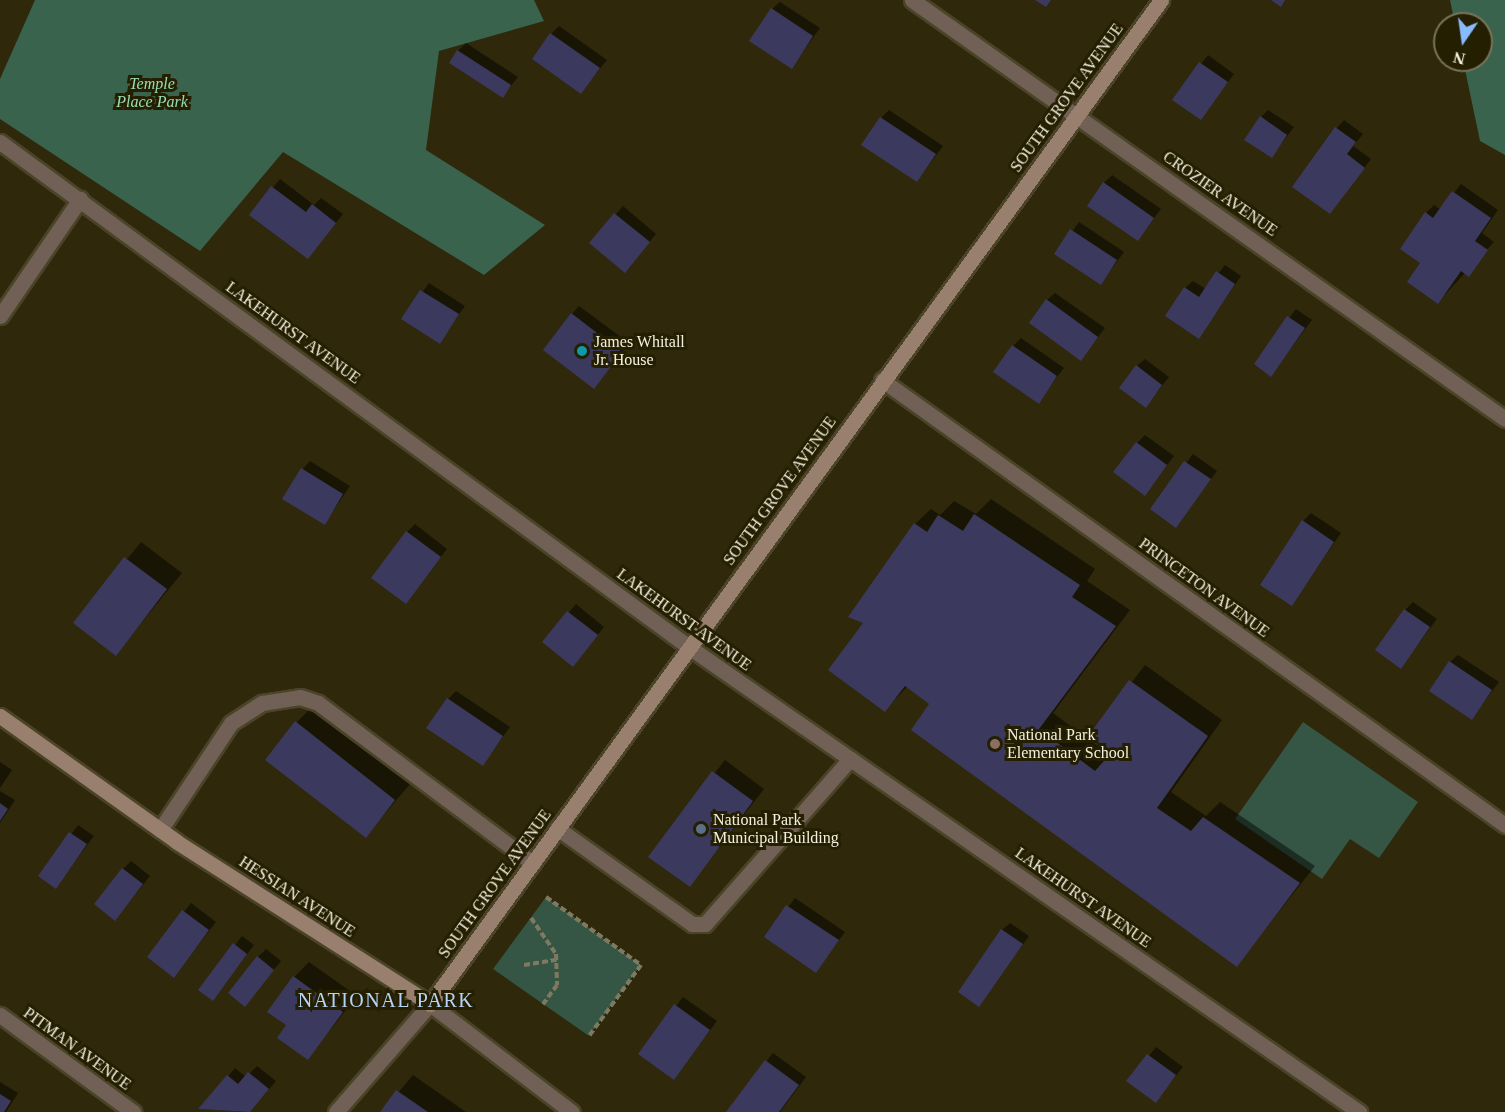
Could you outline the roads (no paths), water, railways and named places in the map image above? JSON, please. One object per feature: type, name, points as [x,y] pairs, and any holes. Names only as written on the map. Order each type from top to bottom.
[{"type":"main road","name":"SOUTH GROVE AVENUE","points":[[430,1004],[882,380],[1161,0]]},
{"type":"main road","name":"HESSIAN AVENUE","points":[[0,716],[160,830],[430,1004]]},
{"type":"street","name":"CROZIER AVENUE","points":[[912,0],[1505,419]]},
{"type":"street","name":"LAKEHURST AVENUE","points":[[0,142],[689,647],[1359,1112]]},
{"type":"street","points":[[0,316],[80,199]]},
{"type":"street","name":"PRINCETON AVENUE","points":[[882,380],[1505,825]]},
{"type":"street","points":[[160,830],[231,723],[262,703],[300,698],[318,703],[532,863]]},
{"type":"street","points":[[557,828],[692,924],[705,924],[850,759]]},
{"type":"street","points":[[336,1112],[430,1004]]},
{"type":"street","name":"HESSIAN AVENUE","points":[[430,1004],[572,1112]]},
{"type":"street","name":"PITMAN AVENUE","points":[[0,1015],[133,1112]]},
{"type":"place","name":"James Whitall Jr. House","points":[[582,351]]},
{"type":"place","name":"National Park Elementary School","points":[[995,744]]},
{"type":"place","name":"National Park Municipal Building","points":[[701,829]]},
{"type":"district","name":"NATIONAL PARK","points":[[386,1000]]},
{"type":"park label","name":"Temple Place Park","points":[[152,93]]}]
